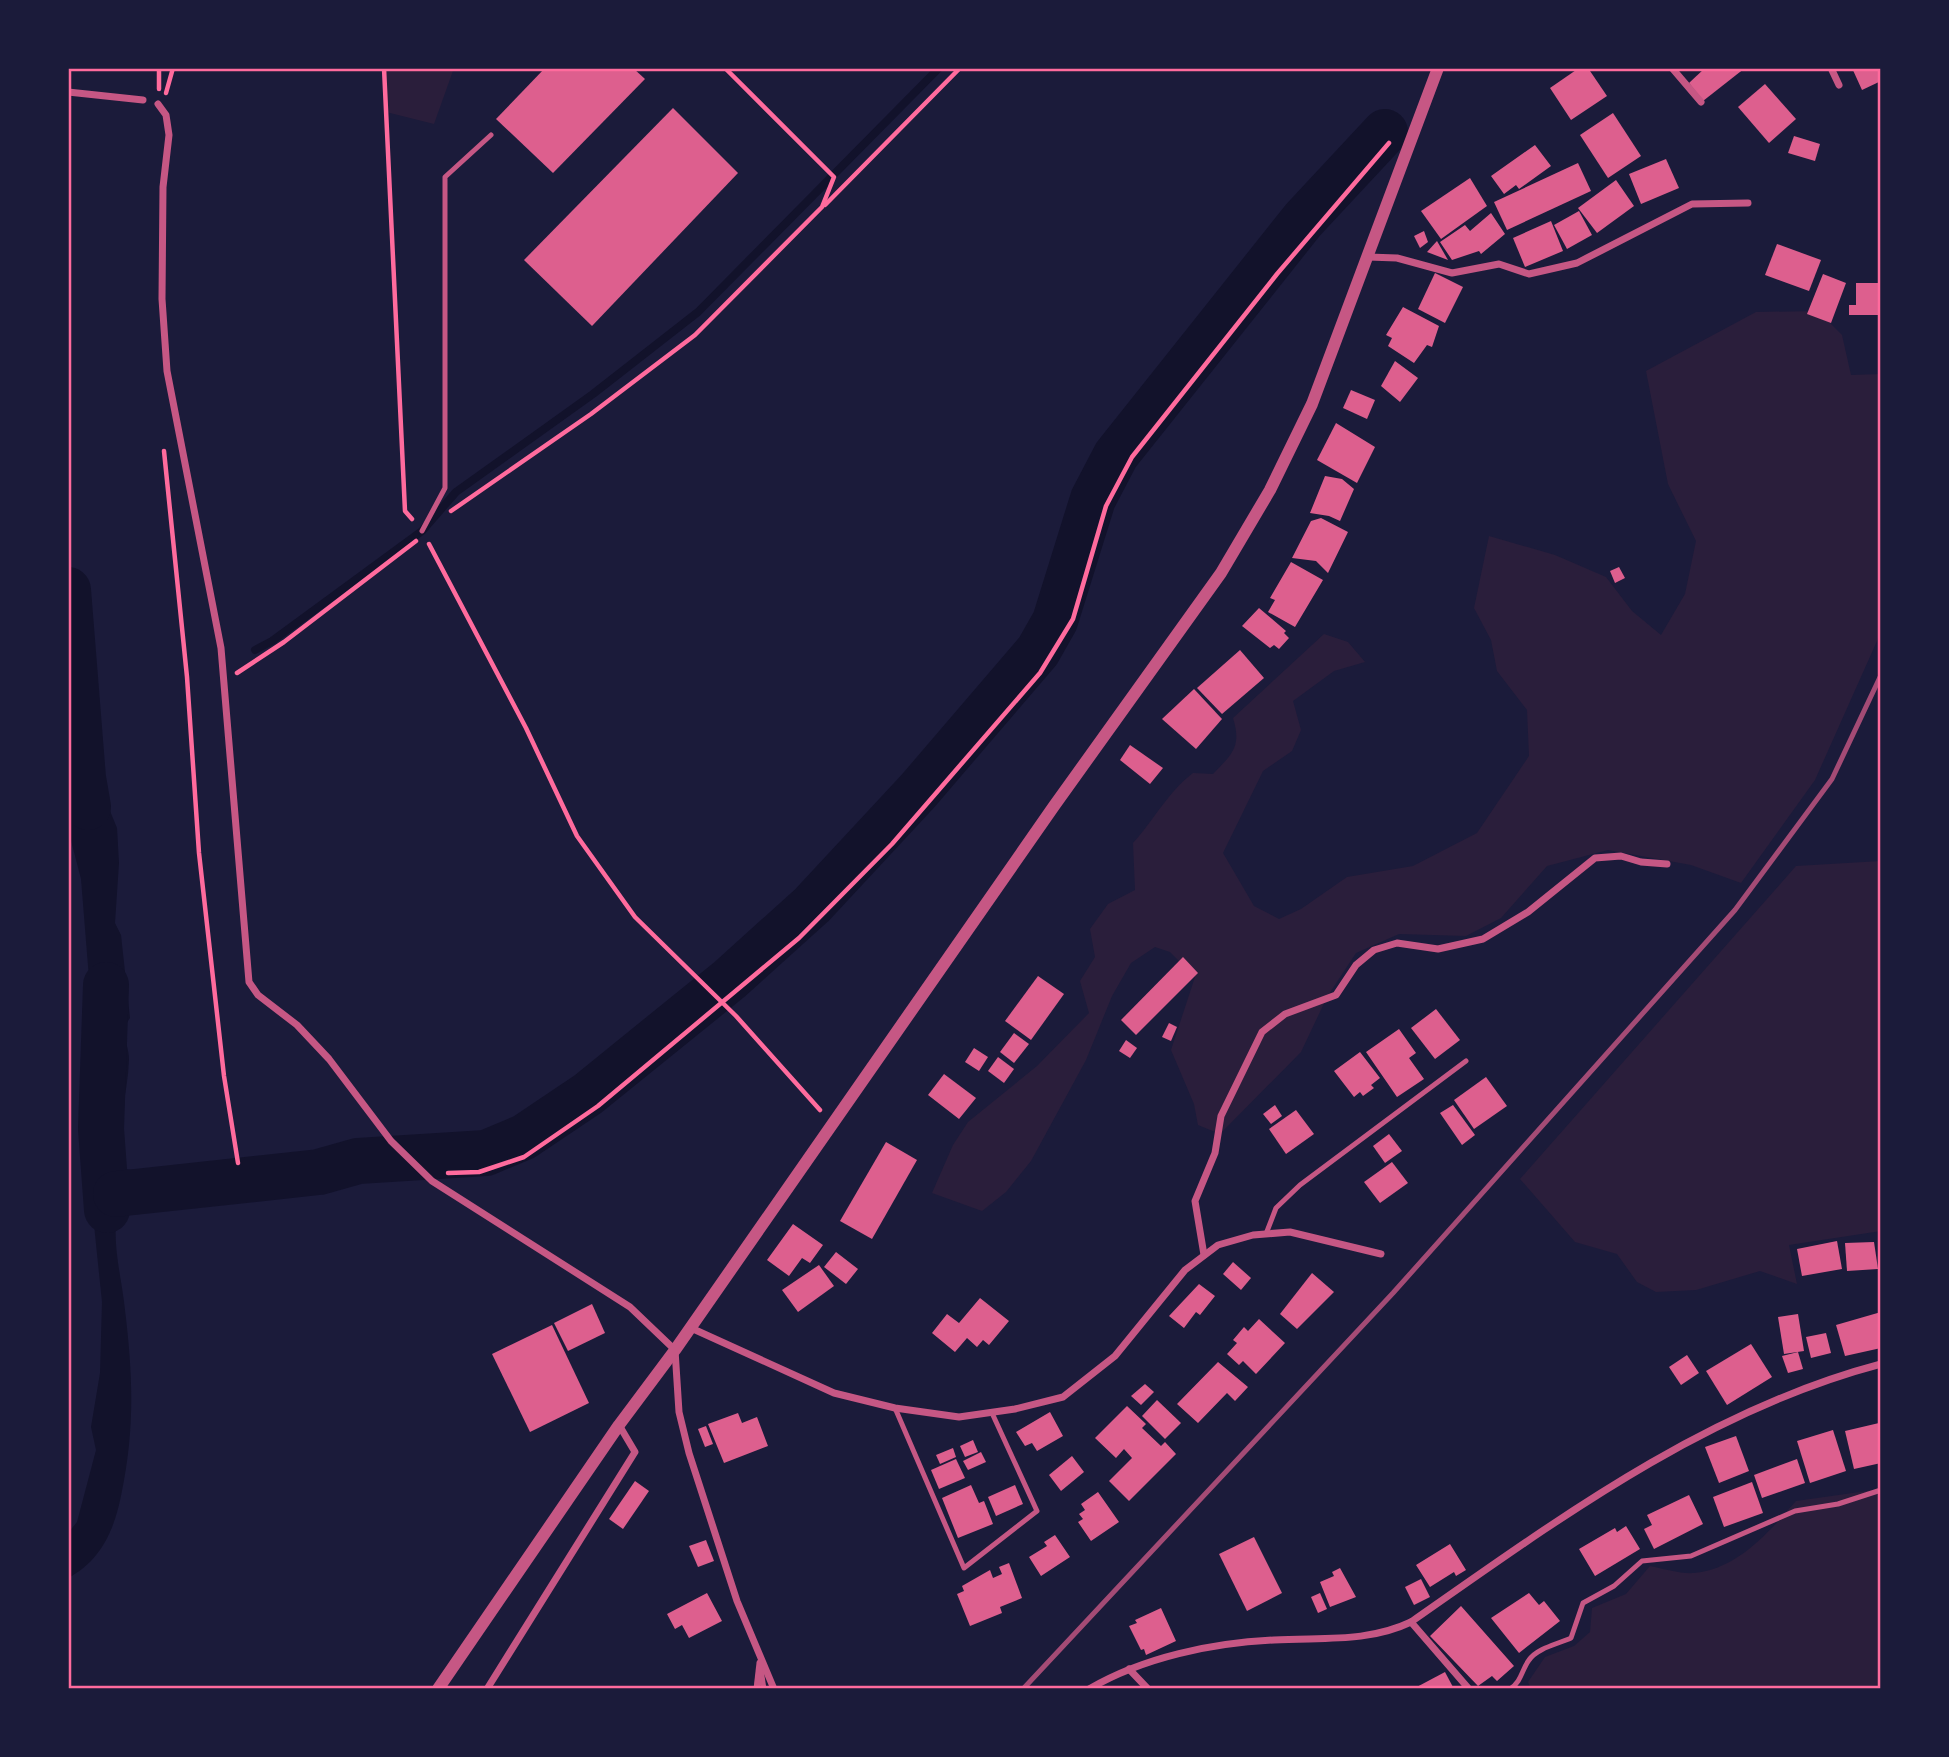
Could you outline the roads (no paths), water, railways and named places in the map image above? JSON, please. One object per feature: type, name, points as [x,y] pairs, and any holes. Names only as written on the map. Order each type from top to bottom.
[{"type":"street","points":[[438,1689],[619,1425],[676,1350],[1054,806],[1222,573],[1270,491],[1312,404],[1438,68]]},
{"type":"street","points":[[1672,68],[1701,102]]},
{"type":"street","points":[[1831,68],[1839,85]]},
{"type":"street","points":[[68,92],[143,100]]},
{"type":"street","points":[[158,104],[166,115],[169,135],[163,187],[162,299],[167,370],[180,447],[206,559],[224,681],[249,982],[258,995],[297,1025],[321,1051],[391,1141],[423,1174],[630,1307],[676,1350],[679,1412],[689,1453],[760,1662],[774,1689]]},
{"type":"street","points":[[1368,257],[1397,258],[1452,273],[1499,264],[1529,274],[1577,263],[1692,204],[1748,203]]},
{"type":"street","points":[[1205,1255],[1195,1201],[1215,1153],[1221,1116],[1262,1032],[1284,1014],[1336,995],[1356,965],[1374,950],[1397,943],[1438,949],[1483,939],[1528,912],[1595,858],[1621,856],[1667,864]]},
{"type":"street","points":[[691,1328],[834,1393],[895,1408],[959,1417],[992,1413],[1063,1396],[1115,1356],[1178,1279],[1218,1245],[1266,1234],[1290,1232],[1381,1254]]},
{"type":"street","points":[[1089,1689],[1129,1669],[1191,1650],[1272,1640],[1351,1639],[1388,1633],[1411,1622],[1563,1516],[1654,1461],[1797,1390],[1881,1364]]},
{"type":"street","points":[[488,1689],[635,1452],[619,1425]]},
{"type":"street","points":[[1411,1622],[1469,1689]]},
{"type":"street","points":[[757,1689],[760,1662]]},
{"type":"street","points":[[1129,1669],[1148,1689]]},
{"type":"lane","points":[[422,531],[445,488],[445,177],[491,135]]},
{"type":"lane","points":[[1266,1234],[1276,1208],[1300,1185],[1466,1061]]},
{"type":"lane","points":[[895,1408],[964,1567],[1037,1511],[992,1413]]},
{"type":"lane","points":[[1510,1689],[1519,1683],[1528,1661],[1535,1653],[1571,1638],[1583,1603],[1614,1586],[1642,1561],[1650,1557],[1678,1559],[1691,1556],[1795,1511],[1838,1504],[1881,1490]]},
{"type":"lane","points":[[760,1662],[764,1689]]},
{"type":"waterway","points":[[255,650],[272,641],[422,531],[456,492],[593,394],[698,312],[939,68]]},
{"type":"waterway","points":[[116,1194],[319,1172],[358,1161],[486,1153],[524,1137],[588,1094],[730,979],[812,905],[918,791],[1038,651],[1055,621],[1093,499],[1116,455],[1303,220],[1385,132]]},
{"type":"waterway","points":[[68,590],[83,778],[88,807]]},
{"type":"waterway","points":[[106,985],[101,1129],[107,1210]]},
{"type":"railway","points":[[1023,1689],[1393,1293],[1735,910],[1832,779],[1881,675]]}]
